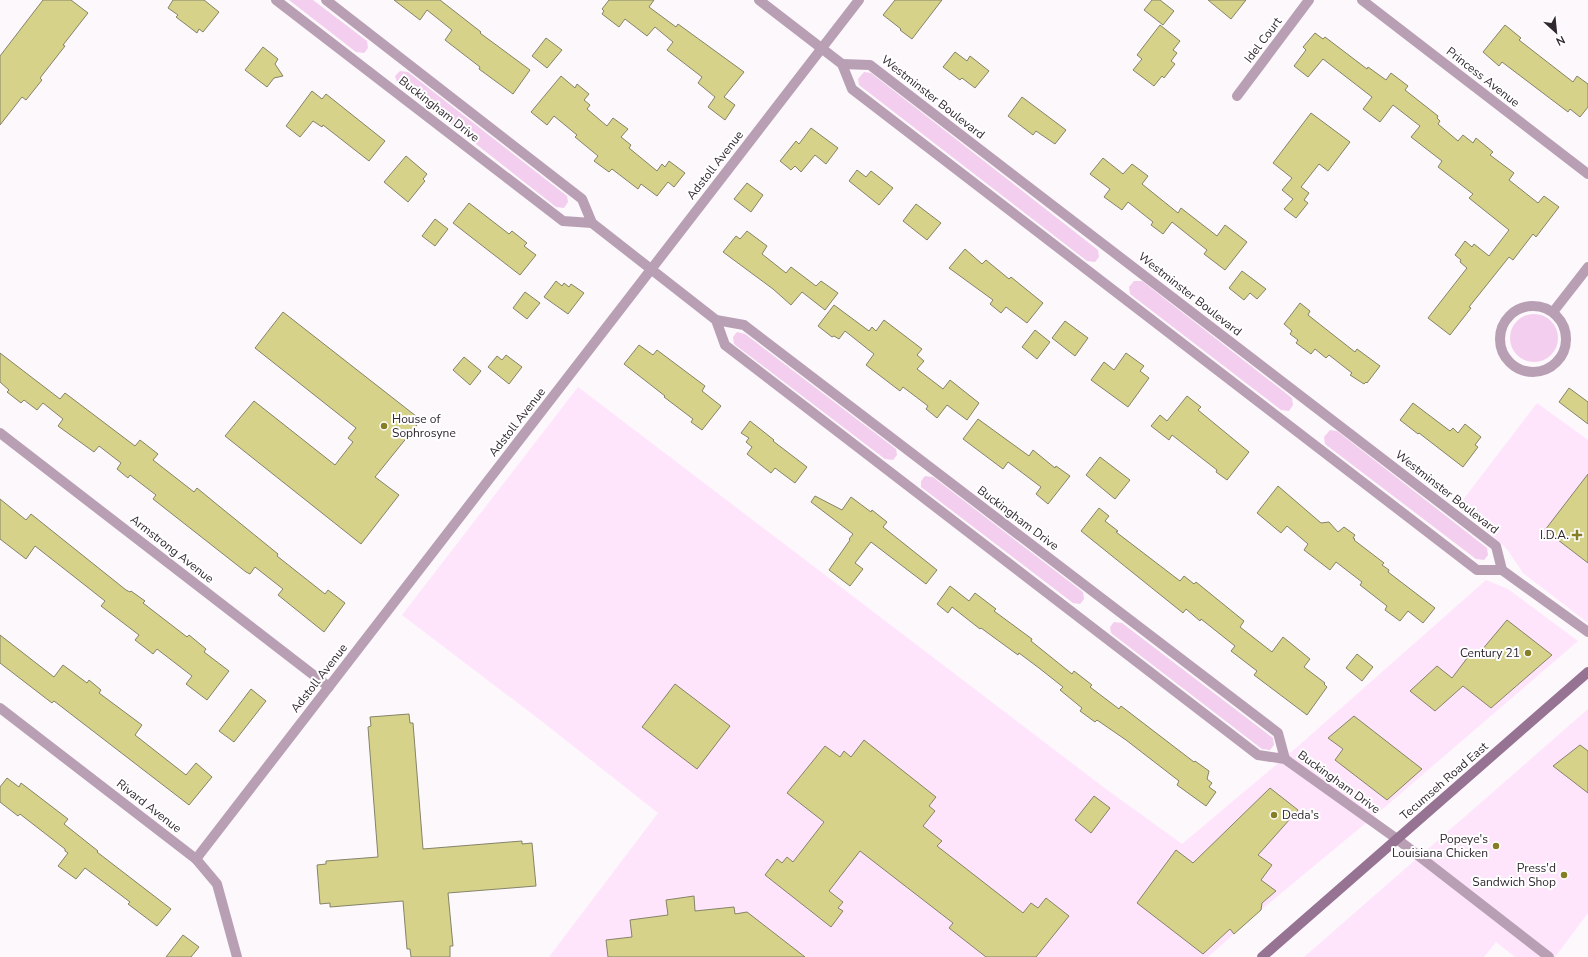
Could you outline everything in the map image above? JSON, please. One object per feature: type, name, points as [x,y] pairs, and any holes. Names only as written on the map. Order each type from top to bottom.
[{"type":"main road","name":"Tecumseh Road East","points":[[1262,957],[1588,672]]},
{"type":"street","name":"Buckingham Drive","points":[[276,0],[564,222],[592,223]]},
{"type":"street","name":"Buckingham Drive","points":[[326,0],[582,199],[592,223],[716,320],[744,325],[1278,733],[1285,760]]},
{"type":"street","points":[[759,0],[842,64],[852,89],[1465,561],[1477,570],[1502,570],[1588,632]]},
{"type":"street","name":"Adstoll Avenue","points":[[196,859],[859,0]]},
{"type":"street","name":"Idel Court","points":[[1237,96],[1309,0]]},
{"type":"street","name":"Princess Avenue","points":[[1362,0],[1588,174]]},
{"type":"street","name":"Westminster Boulevard","points":[[842,64],[870,65],[895,84],[1496,546],[1502,570]]},
{"type":"street","points":[[1553,312],[1588,267]]},
{"type":"street","points":[[1535,305],[1547,308],[1553,312],[1564,325],[1567,336],[1566,347],[1561,358],[1554,365],[1544,371],[1536,373],[1524,372],[1516,368],[1507,360],[1502,352],[1500,333],[1504,322],[1514,311],[1525,306],[1535,305]]},
{"type":"street","name":"Buckingham Drive","points":[[716,320],[725,345],[1258,755],[1285,760],[1397,839],[1549,957]]},
{"type":"street","name":"Armstrong Avenue","points":[[0,433],[329,687]]},
{"type":"street","name":"Rivard Avenue","points":[[0,708],[196,859],[216,884],[237,957]]},
{"type":"shaded area","points":[[289,0],[313,0],[367,41],[368,48],[364,53],[356,52]]},
{"type":"shaded area","points":[[400,71],[408,72],[567,196],[568,202],[564,208],[556,207],[397,82],[395,76]]},
{"type":"shaded area","points":[[864,72],[871,73],[1098,250],[1099,257],[1095,262],[1087,261],[859,85],[858,79]]},
{"type":"shaded area","points":[[1134,281],[1142,281],[1292,398],[1293,405],[1289,411],[1281,410],[1130,294],[1129,287]]},
{"type":"shaded area","points":[[1529,314],[1539,314],[1551,321],[1558,333],[1558,343],[1551,355],[1539,362],[1529,362],[1521,358],[1514,351],[1510,343],[1510,333],[1514,325],[1521,318]]},
{"type":"shaded area","points":[[737,332],[745,334],[896,449],[897,455],[893,460],[885,459],[734,344],[733,337]]},
{"type":"shaded area","points":[[578,387],[1106,789],[1182,844],[1296,748],[1486,580],[1508,589],[1578,641],[1378,813],[1261,910],[1208,957],[549,957],[658,813],[544,723],[402,615]]},
{"type":"shaded area","points":[[1537,403],[1588,440],[1588,623],[1523,573],[1507,549],[1459,505]]},
{"type":"shaded area","points":[[1330,430],[1337,431],[1487,548],[1488,555],[1484,560],[1476,559],[1325,444],[1324,437]]},
{"type":"shaded area","points":[[925,476],[933,477],[1083,592],[1084,599],[1080,604],[1073,603],[921,487],[921,481]]},
{"type":"shaded area","points":[[1114,622],[1122,623],[1273,738],[1274,745],[1270,750],[1262,749],[1111,633],[1110,627]]},
{"type":"shaded area","points":[[1588,709],[1588,913],[1555,957],[1515,957],[1496,942],[1484,957],[1304,957]]},
{"type":"building","points":[[43,0],[71,0],[88,13],[40,78],[42,80],[26,100],[22,97],[0,125],[0,56]]},
{"type":"building","points":[[173,0],[204,0],[219,12],[203,32],[199,29],[197,33],[176,17],[178,15],[168,8]]},
{"type":"building","points":[[394,0],[440,0],[481,32],[480,33],[530,70],[513,94],[479,69],[480,67],[445,40],[452,30],[427,10],[420,20]]},
{"type":"building","points":[[609,0],[654,0],[649,7],[676,27],[678,24],[744,72],[724,97],[735,105],[725,120],[708,107],[715,97],[698,83],[702,77],[667,50],[673,42],[655,27],[647,36],[625,19],[619,27],[602,14],[604,11],[602,9]]},
{"type":"building","points":[[895,0],[942,0],[912,39],[883,15]]},
{"type":"building","points":[[1152,0],[1160,0],[1174,11],[1163,25],[1144,10]]},
{"type":"building","points":[[1208,0],[1246,0],[1231,19]]},
{"type":"building","points":[[1160,25],[1180,41],[1173,50],[1177,53],[1171,61],[1175,64],[1164,78],[1162,76],[1154,86],[1133,70],[1142,59],[1137,55]]},
{"type":"building","points":[[1505,25],[1521,38],[1519,40],[1573,82],[1577,76],[1588,84],[1588,107],[1580,117],[1570,109],[1568,112],[1502,62],[1499,66],[1483,52]]},
{"type":"building","points":[[1315,33],[1323,39],[1325,37],[1367,69],[1368,67],[1386,80],[1391,73],[1408,86],[1405,90],[1438,116],[1437,118],[1440,121],[1438,124],[1458,141],[1463,135],[1473,143],[1476,138],[1493,152],[1490,155],[1514,173],[1509,180],[1538,203],[1544,196],[1559,207],[1536,237],[1533,234],[1513,260],[1509,257],[1469,307],[1471,308],[1450,335],[1428,318],[1467,268],[1455,255],[1465,241],[1472,247],[1474,244],[1489,256],[1509,230],[1469,198],[1473,194],[1438,167],[1442,161],[1411,137],[1420,126],[1393,105],[1380,122],[1363,109],[1372,97],[1323,59],[1308,77],[1294,66],[1306,50],[1303,47]]},
{"type":"building","points":[[546,38],[562,50],[547,68],[532,56]]},
{"type":"building","points":[[263,47],[278,59],[275,64],[283,76],[274,78],[267,87],[245,70]]},
{"type":"building","points":[[955,52],[967,61],[970,56],[989,71],[975,88],[962,78],[960,80],[943,67]]},
{"type":"building","points":[[561,76],[575,88],[577,84],[589,94],[584,100],[590,105],[587,109],[607,126],[613,118],[628,129],[621,137],[631,145],[629,148],[657,171],[662,164],[665,167],[669,161],[685,173],[674,187],[668,182],[657,196],[641,184],[638,189],[612,169],[609,172],[594,161],[598,156],[575,137],[577,135],[554,116],[547,125],[531,112]]},
{"type":"building","points":[[312,91],[322,99],[326,94],[385,141],[369,161],[323,125],[322,127],[313,121],[300,137],[286,126]]},
{"type":"building","points":[[1022,97],[1066,130],[1055,144],[1036,131],[1033,135],[1008,116]]},
{"type":"building","points":[[1311,113],[1350,142],[1328,171],[1319,164],[1301,187],[1309,193],[1304,200],[1308,203],[1296,218],[1284,209],[1293,199],[1282,190],[1292,178],[1273,163]]},
{"type":"building","points":[[811,128],[838,148],[826,164],[815,155],[801,172],[795,166],[791,170],[780,161],[796,141],[799,144]]},
{"type":"building","points":[[406,156],[427,174],[423,179],[425,181],[408,202],[384,182]]},
{"type":"building","points":[[1103,158],[1123,174],[1132,164],[1148,176],[1142,184],[1178,213],[1181,208],[1217,236],[1225,225],[1247,242],[1225,270],[1204,254],[1207,250],[1172,222],[1163,234],[1151,225],[1153,222],[1128,202],[1122,210],[1104,197],[1110,189],[1090,174]]},
{"type":"building","points":[[857,170],[866,177],[871,171],[893,188],[879,205],[849,181]]},
{"type":"building","points":[[747,183],[763,195],[751,212],[734,199]]},
{"type":"building","points":[[469,203],[509,234],[512,231],[527,243],[524,246],[536,255],[520,275],[453,223]]},
{"type":"building","points":[[916,204],[941,223],[927,240],[903,221]]},
{"type":"building","points":[[435,219],[448,229],[435,246],[422,236]]},
{"type":"building","points":[[747,231],[767,246],[762,254],[786,273],[791,267],[816,286],[821,281],[838,293],[825,310],[802,292],[791,305],[773,289],[723,252],[736,236],[740,239]]},
{"type":"building","points":[[965,249],[982,264],[986,260],[1009,279],[1011,277],[1043,303],[1027,323],[1006,307],[1001,313],[990,304],[993,300],[949,268]]},
{"type":"building","points":[[1242,271],[1266,289],[1257,299],[1250,293],[1244,300],[1229,288]]},
{"type":"building","points":[[556,281],[562,286],[564,283],[569,287],[571,284],[584,293],[568,314],[544,297]]},
{"type":"building","points":[[525,292],[540,303],[527,319],[513,308]]},
{"type":"building","points":[[1300,303],[1310,311],[1308,315],[1355,352],[1357,349],[1380,366],[1367,383],[1366,382],[1364,384],[1350,375],[1352,373],[1329,355],[1326,358],[1315,349],[1311,354],[1296,343],[1298,340],[1290,334],[1292,331],[1284,324]]},
{"type":"building","points":[[834,305],[869,331],[872,327],[876,331],[884,320],[922,349],[917,355],[924,361],[917,369],[943,389],[950,380],[979,403],[967,420],[947,405],[937,418],[926,409],[928,406],[903,387],[900,391],[866,365],[874,354],[845,331],[839,339],[834,336],[832,337],[818,326]]},
{"type":"building","name":"House of Sophrosyne","points":[[283,312],[421,420],[375,477],[399,495],[361,544],[225,436],[254,401],[335,465],[353,442],[348,438],[356,428],[255,348]]},
{"type":"building","points":[[1065,321],[1088,338],[1075,356],[1052,338]]},
{"type":"building","points":[[1035,330],[1050,342],[1037,359],[1022,347]]},
{"type":"building","points":[[639,345],[653,355],[657,350],[705,386],[702,391],[721,406],[702,430],[691,422],[693,419],[624,364]]},
{"type":"building","points":[[0,353],[60,399],[65,393],[135,446],[140,440],[158,454],[153,460],[194,492],[197,488],[278,554],[277,556],[325,594],[328,590],[345,603],[324,632],[278,595],[283,589],[255,567],[250,574],[246,572],[153,499],[156,495],[130,475],[128,478],[117,469],[121,463],[99,446],[94,452],[58,426],[63,419],[43,403],[37,410],[24,400],[21,403],[7,392],[9,390],[0,382]]},
{"type":"building","points":[[1126,353],[1144,366],[1140,371],[1149,378],[1128,407],[1091,380],[1104,362],[1114,370]]},
{"type":"building","points":[[506,355],[522,367],[509,384],[488,367],[497,356],[502,360]]},
{"type":"building","points":[[464,357],[481,371],[470,385],[453,370]]},
{"type":"building","points":[[1569,388],[1588,402],[1588,424],[1559,402]]},
{"type":"building","points":[[1187,396],[1201,407],[1198,410],[1249,452],[1227,480],[1216,472],[1217,470],[1172,435],[1169,440],[1151,426],[1160,415],[1167,421]]},
{"type":"building","points":[[1413,403],[1450,431],[1453,428],[1458,433],[1465,424],[1481,437],[1475,445],[1478,447],[1463,467],[1400,420]]},
{"type":"building","points":[[978,419],[1029,456],[1033,450],[1055,468],[1056,466],[1070,476],[1048,504],[1036,494],[1041,487],[1008,462],[1003,469],[963,439]]},
{"type":"building","points":[[750,421],[807,467],[795,483],[775,468],[771,473],[747,454],[752,447],[746,442],[749,438],[741,433]]},
{"type":"building","points":[[1100,457],[1130,480],[1115,499],[1086,475]]},
{"type":"building","points":[[1588,474],[1588,563],[1545,530]]},
{"type":"building","points":[[1278,486],[1321,523],[1329,522],[1338,532],[1344,527],[1355,535],[1353,538],[1355,539],[1354,540],[1384,563],[1382,565],[1389,570],[1388,572],[1435,608],[1423,623],[1408,611],[1400,621],[1385,610],[1387,606],[1360,585],[1362,582],[1336,562],[1330,570],[1304,550],[1308,544],[1287,526],[1281,533],[1257,513]]},
{"type":"building","points":[[815,496],[842,510],[851,497],[871,512],[872,510],[887,522],[883,527],[937,570],[926,584],[871,542],[855,563],[863,569],[850,586],[829,570],[853,534],[811,502]]},
{"type":"building","points":[[0,499],[26,520],[31,514],[126,590],[131,591],[145,601],[143,603],[187,637],[189,635],[206,649],[204,652],[229,671],[207,700],[186,684],[192,676],[157,649],[153,654],[135,640],[139,635],[101,606],[105,601],[35,546],[26,559],[0,539]]},
{"type":"building","points":[[1099,508],[1109,516],[1105,521],[1118,531],[1116,532],[1180,581],[1184,576],[1194,584],[1196,582],[1244,621],[1240,627],[1272,652],[1283,637],[1310,659],[1304,667],[1325,683],[1324,684],[1327,687],[1307,715],[1254,675],[1257,671],[1231,651],[1235,646],[1186,609],[1183,613],[1081,531]]},
{"type":"building","points":[[950,586],[969,601],[975,593],[996,609],[994,611],[1032,639],[1031,641],[1072,674],[1074,671],[1092,685],[1090,687],[1119,709],[1121,706],[1194,762],[1195,761],[1209,771],[1207,779],[1212,783],[1209,787],[1216,792],[1206,806],[1177,785],[1179,781],[1126,740],[1097,720],[1095,722],[1080,711],[1082,708],[1060,690],[1063,687],[1039,668],[1019,653],[1018,655],[981,628],[980,629],[952,607],[948,613],[937,604]]},
{"type":"building","points":[[1507,620],[1552,655],[1491,708],[1463,686],[1435,711],[1410,691],[1437,666],[1452,678],[1471,653],[1476,657]]},
{"type":"building","points":[[0,635],[54,677],[63,665],[87,683],[89,680],[101,690],[99,693],[142,725],[135,735],[186,775],[196,763],[212,777],[189,805],[54,701],[52,703],[0,663]]},
{"type":"building","points":[[1357,654],[1373,667],[1362,681],[1346,668]]},
{"type":"building","points":[[675,684],[730,726],[697,769],[642,727]]},
{"type":"building","points":[[251,689],[266,701],[234,742],[219,731]]},
{"type":"building","points":[[409,714],[410,723],[413,723],[423,849],[522,841],[522,844],[532,843],[536,886],[448,893],[453,946],[450,946],[450,957],[411,957],[410,949],[407,949],[403,901],[330,907],[330,903],[320,904],[317,865],[326,864],[326,861],[378,857],[368,727],[371,726],[370,717]]},
{"type":"building","points":[[1354,716],[1422,769],[1387,800],[1335,760],[1343,749],[1328,738]]},
{"type":"building","points":[[864,740],[936,797],[929,806],[935,811],[923,826],[942,841],[937,846],[1023,913],[1031,903],[1038,908],[1046,898],[1069,916],[1036,957],[986,957],[949,928],[953,923],[860,851],[829,891],[843,902],[838,908],[843,911],[831,927],[765,875],[777,859],[782,863],[787,857],[793,862],[824,822],[787,793],[825,746],[840,757],[844,751],[851,757]]},
{"type":"building","points":[[1580,745],[1588,751],[1588,793],[1553,766]]},
{"type":"building","points":[[7,778],[19,787],[21,783],[68,819],[64,824],[98,851],[97,852],[171,909],[157,926],[128,904],[130,902],[85,868],[76,879],[58,866],[68,853],[65,849],[20,814],[18,816],[0,802],[0,787]]},
{"type":"building","points":[[1270,788],[1298,810],[1258,855],[1272,865],[1261,880],[1276,891],[1262,903],[1261,910],[1234,934],[1230,929],[1203,954],[1137,903],[1176,850],[1193,863]]},
{"type":"building","points":[[1094,796],[1110,808],[1091,833],[1075,820]]},
{"type":"building","points":[[694,896],[695,911],[734,907],[735,914],[747,912],[805,957],[608,957],[606,940],[632,937],[630,920],[668,915],[666,900]]},
{"type":"building","points":[[183,935],[199,947],[191,957],[166,957]]},
{"type":"place","name":"House of Sophrosyne","points":[[384,426]]},
{"type":"place","name":"I.D.A.","points":[[1577,535]]},
{"type":"place","name":"Century 21","points":[[1528,653]]},
{"type":"place","name":"Deda's","points":[[1274,815]]},
{"type":"place","name":"Popeye's Louisiana Chicken","points":[[1496,846]]},
{"type":"place","name":"Press'd Sandwich Shop","points":[[1564,875]]}]
